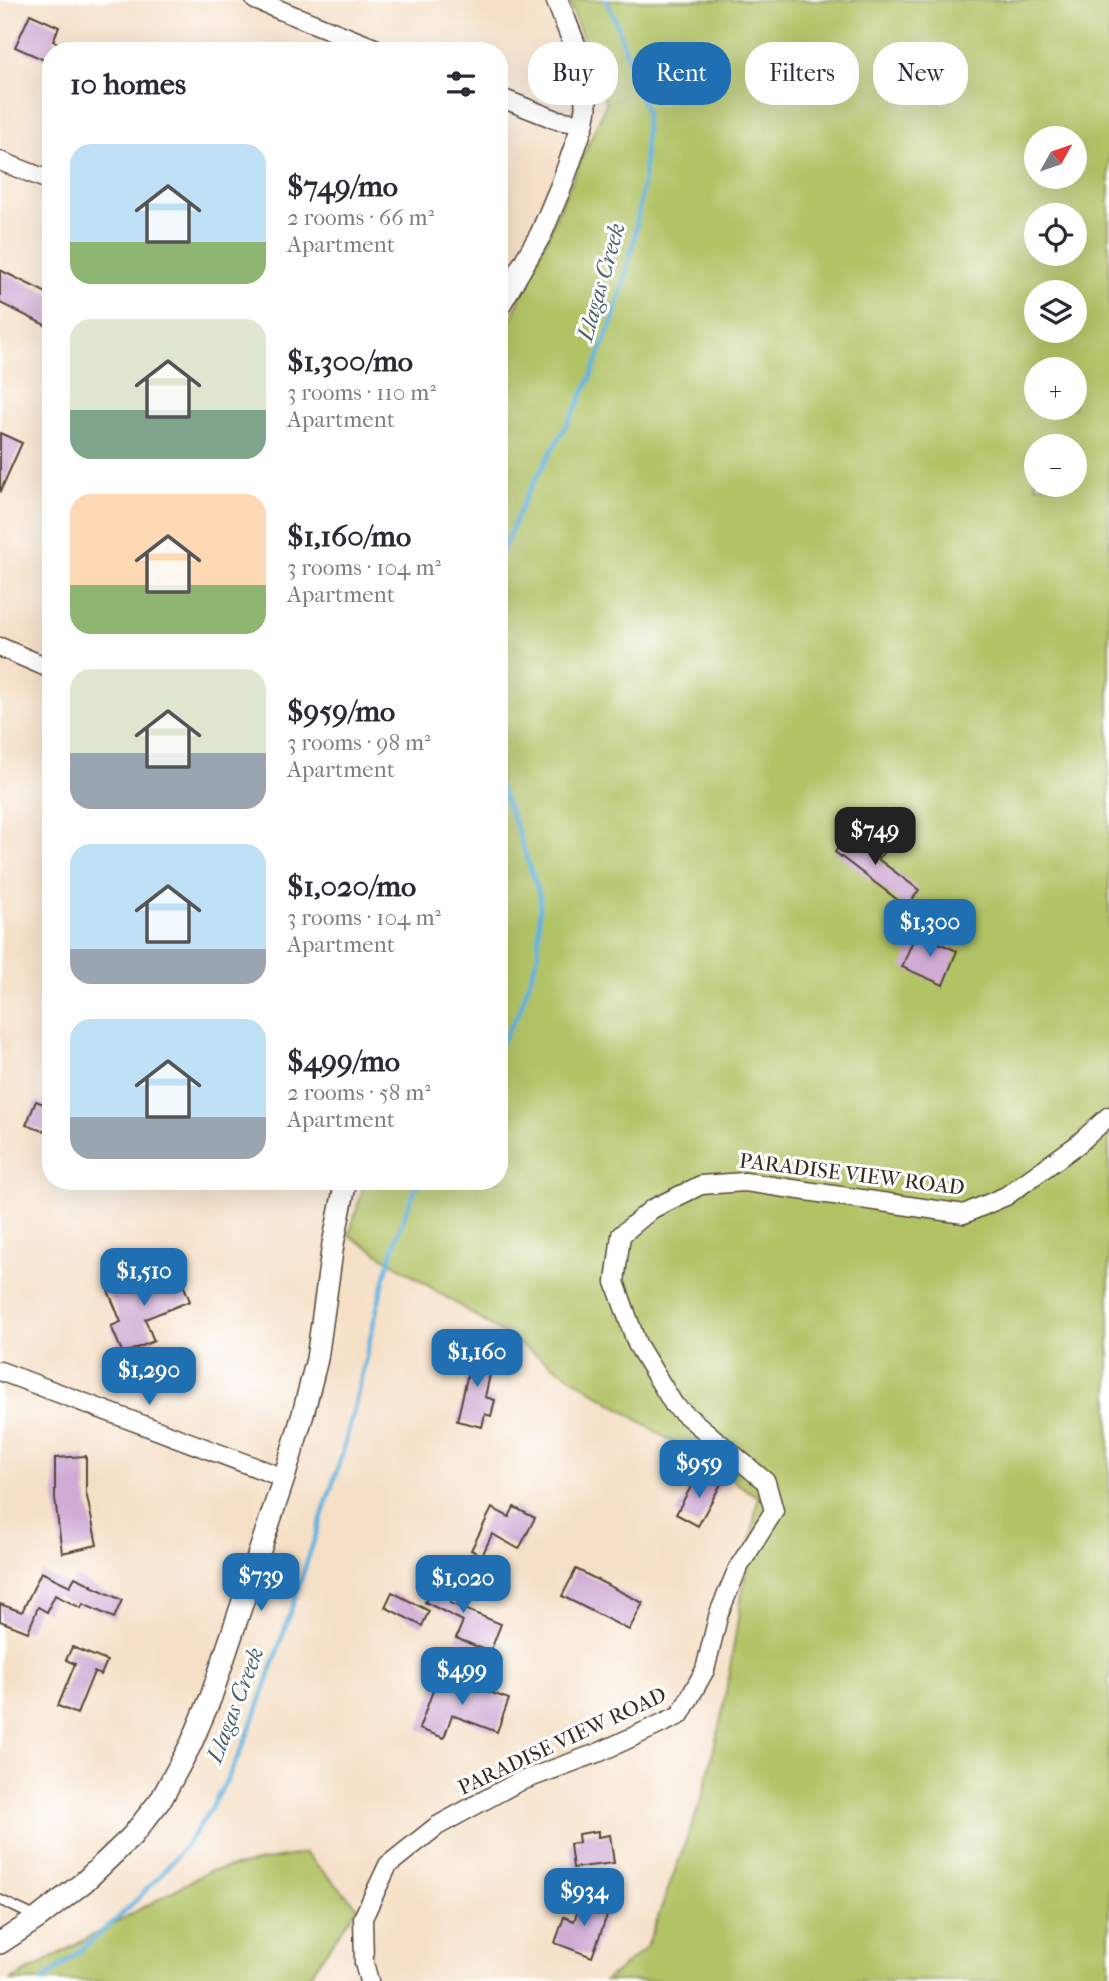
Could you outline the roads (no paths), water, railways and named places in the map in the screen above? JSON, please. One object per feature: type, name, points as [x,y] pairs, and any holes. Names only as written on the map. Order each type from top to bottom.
[{"type":"street","points":[[255,0],[360,42]]},
{"type":"street","points":[[508,291],[541,234],[562,184],[586,108],[585,71],[556,0]]},
{"type":"street","points":[[508,101],[557,120],[583,124]]},
{"type":"street","points":[[0,161],[42,177]]},
{"type":"street","points":[[0,647],[42,665]]},
{"type":"street","name":"PARADISE VIEW ROAD","points":[[369,1981],[364,1962],[363,1918],[388,1865],[437,1826],[516,1783],[600,1752],[680,1715],[705,1670],[719,1614],[738,1568],[774,1511],[766,1482],[674,1405],[637,1344],[615,1282],[621,1235],[652,1209],[701,1185],[745,1182],[964,1214],[1006,1196],[1077,1145],[1109,1116]]},
{"type":"street","points":[[0,1943],[85,1882],[132,1836],[162,1798],[191,1744],[211,1697],[284,1478],[317,1359],[333,1244],[344,1190]]},
{"type":"street","points":[[0,1371],[284,1478]]},
{"type":"lane","points":[[0,1900],[38,1918]]},
{"type":"waterway","name":"Llagas Creek","points":[[508,537],[527,494],[590,379],[615,314],[633,246],[644,178],[646,113],[615,19],[606,0]]},
{"type":"waterway","name":"Llagas Creek","points":[[508,807],[540,897],[538,955],[520,1010],[508,1031]]},
{"type":"waterway","name":"Llagas Creek","points":[[42,1981],[140,1897],[175,1859],[208,1814],[235,1762],[268,1681],[342,1454],[393,1247],[415,1190]]}]
